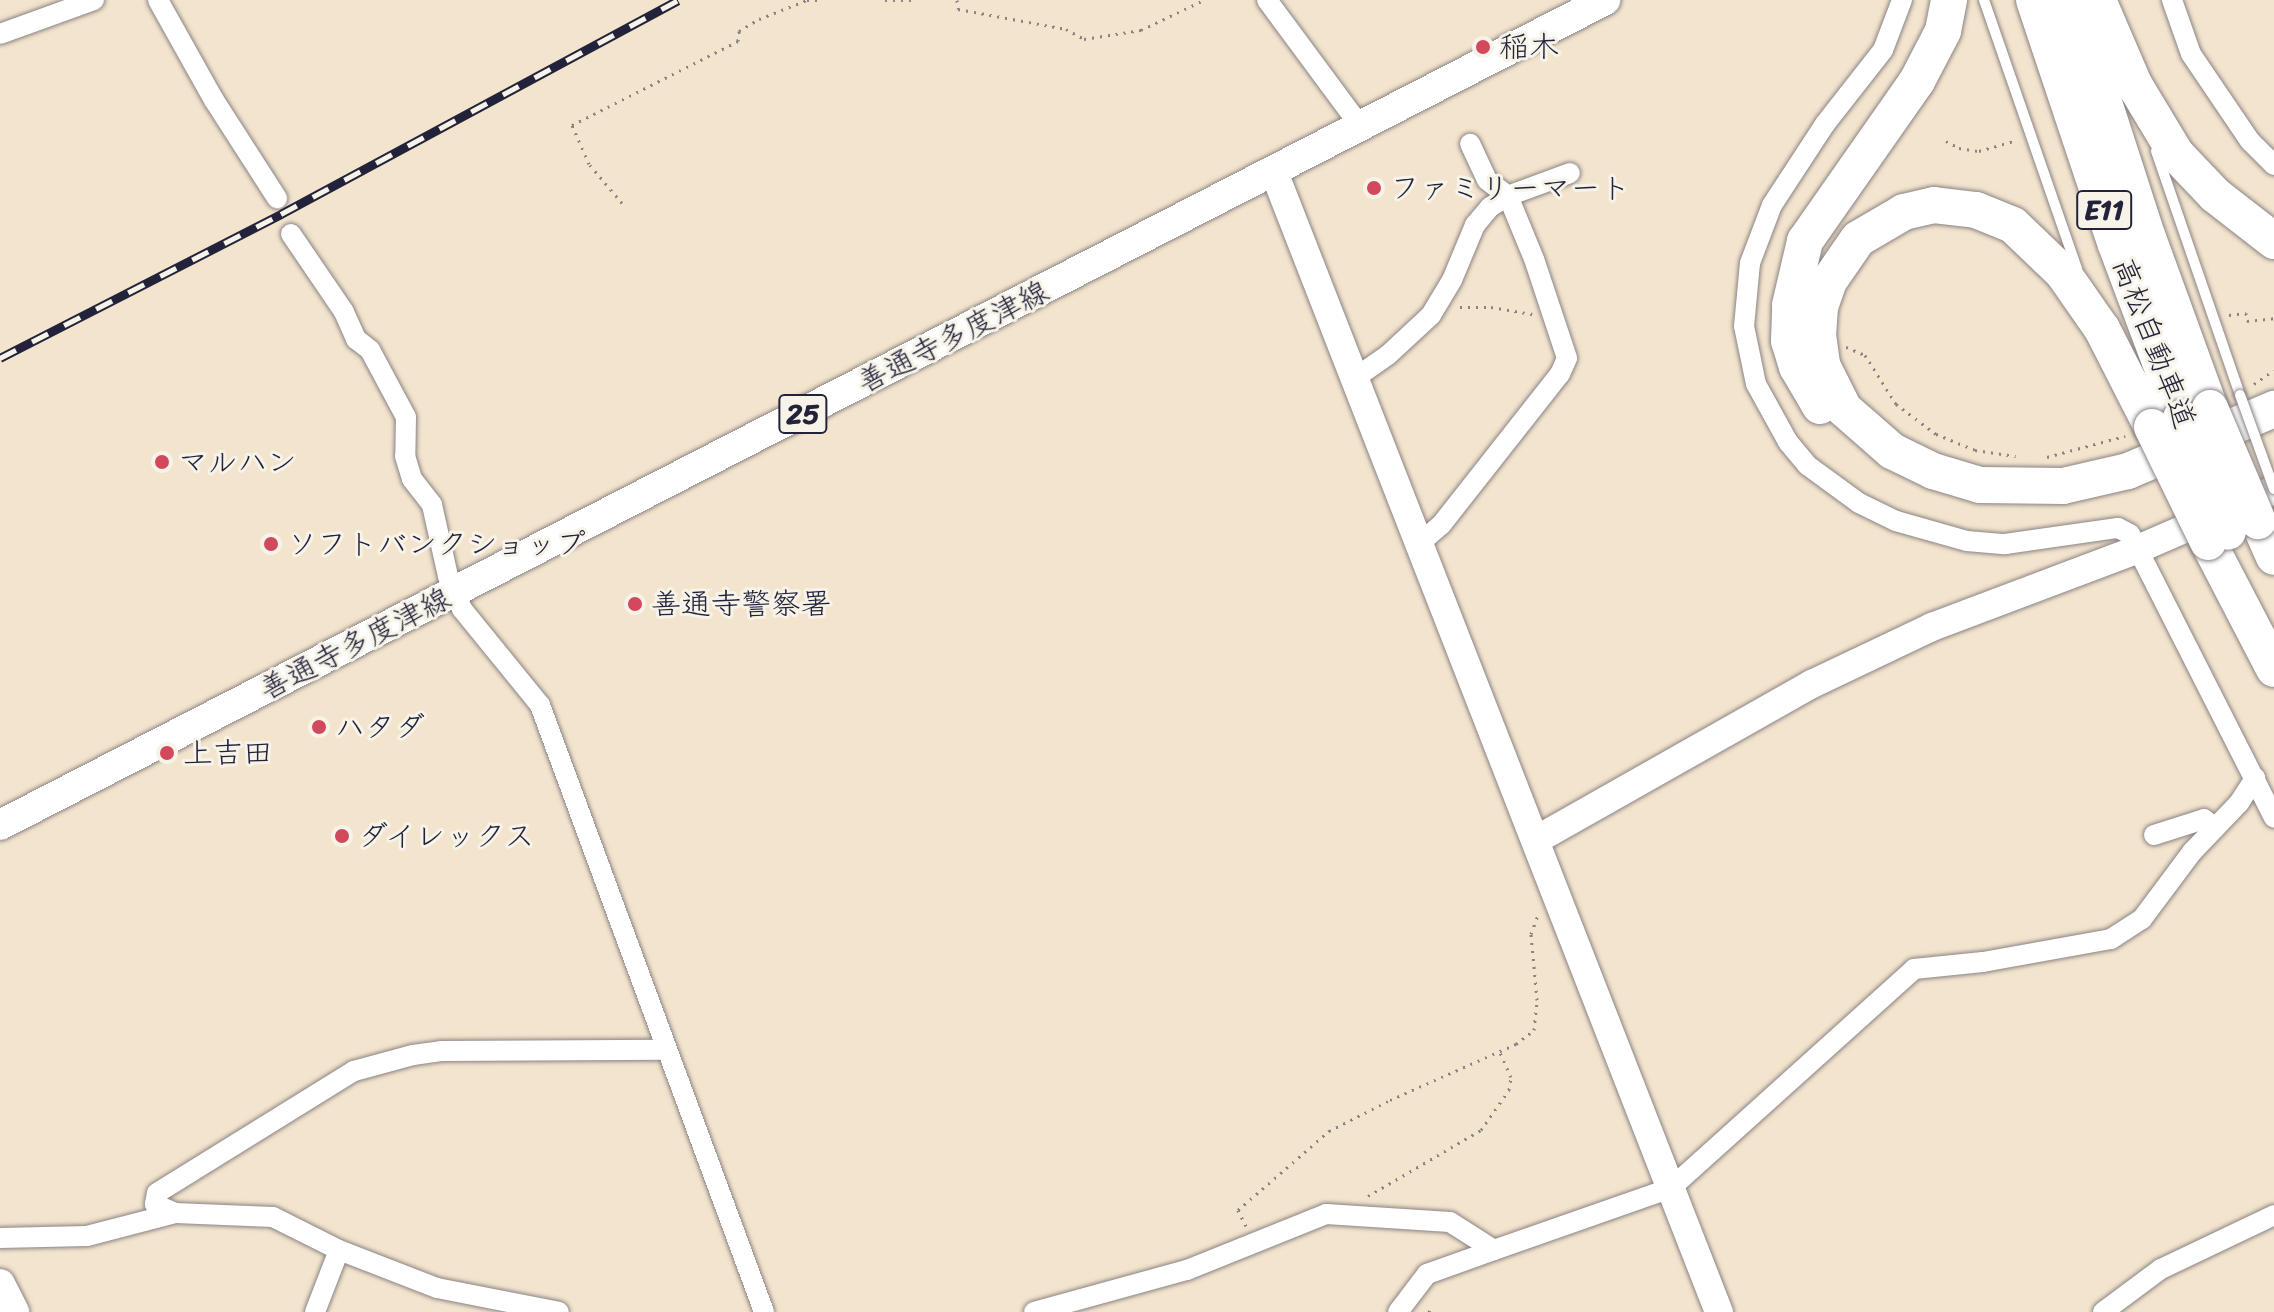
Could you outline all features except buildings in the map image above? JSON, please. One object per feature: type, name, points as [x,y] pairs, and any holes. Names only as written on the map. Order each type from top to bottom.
[{"type":"highway","points":[[1949,0],[1943,31],[1917,81],[1805,241],[1790,305],[1789,341],[1797,367],[1844,441],[1906,482],[1977,504],[2010,508],[2063,504],[2132,489],[2274,432]]},
{"type":"highway","name":"高松自動車道","points":[[2034,0],[2116,245],[2182,417],[2274,557]]},
{"type":"highway","name":"高松自動車道","points":[[2071,0],[2147,235],[2182,417]]},
{"type":"highway","points":[[2098,0],[2134,84],[2176,154],[2215,195],[2274,241]]},
{"type":"highway","points":[[2264,396],[2128,471],[2039,488],[1980,485],[1916,463],[1859,426],[1832,390],[1822,365],[1818,335],[1820,307],[1829,281],[1858,239],[1904,212],[1934,205],[1976,210],[2013,225],[2063,273],[2102,329],[2182,417],[2248,515],[2274,669]]},
{"type":"highway","name":"高松自動車道","points":[[2248,515],[2274,635]]},
{"type":"main road","name":"善通寺多度津線","points":[[0,825],[1605,0]]},
{"type":"main road","points":[[0,1284],[14,1312]]},
{"type":"street","points":[[0,34],[94,0]]},
{"type":"street","points":[[158,0],[214,100],[277,198]]},
{"type":"street","points":[[1267,0],[1352,115],[1357,127]]},
{"type":"street","points":[[1902,0],[1883,50],[1825,124],[1767,219],[1750,263],[1743,306],[1747,350],[1756,384],[1788,442],[1807,465],[1859,503],[1896,521],[1967,541],[2005,544],[2118,528],[2130,534],[2274,818]]},
{"type":"street","points":[[2172,0],[2191,54],[2250,141],[2274,165]]},
{"type":"street","points":[[1420,543],[1441,525],[1560,374],[1567,358],[1508,196],[1487,180],[1470,144]]},
{"type":"street","points":[[1274,172],[1719,1312]]},
{"type":"street","points":[[1355,378],[1388,355],[1433,312],[1452,280],[1475,225],[1490,207],[1508,196],[1570,173]]},
{"type":"street","points":[[291,234],[344,312],[356,339],[370,350],[406,417],[405,456],[412,479],[432,505],[448,576],[462,609],[540,705],[764,1312]]},
{"type":"street","points":[[1536,840],[1812,684],[1932,627],[2138,549],[2248,515]]},
{"type":"street","points":[[1398,1312],[1427,1274],[1671,1188],[1914,969],[1983,962],[2111,939],[2142,919],[2239,803],[2255,778]]},
{"type":"street","points":[[2154,835],[2204,819],[2215,828]]},
{"type":"street","points":[[175,1213],[155,1204],[157,1193],[354,1071],[441,1051],[667,1050]]},
{"type":"street","points":[[0,1238],[87,1236],[175,1213],[273,1217],[339,1250],[437,1288],[559,1312]]},
{"type":"street","points":[[1034,1312],[1187,1270],[1326,1214],[1450,1222],[1494,1250]]},
{"type":"street","points":[[2103,1312],[2161,1269],[2274,1215]]},
{"type":"street","points":[[315,1312],[339,1250]]},
{"type":"lane","points":[[1984,0],[2068,248],[2102,329]]},
{"type":"lane","points":[[2134,84],[2182,417]]},
{"type":"path","points":[[622,203],[589,164],[572,125],[738,41],[739,31],[759,19],[807,0],[823,0]]},
{"type":"path","points":[[885,0],[914,0]]},
{"type":"path","points":[[957,0],[958,9],[1066,29],[1084,39],[1141,30],[1204,0]]},
{"type":"path","points":[[1946,141],[1959,148],[1979,151],[2014,141]]},
{"type":"path","points":[[1433,312],[1491,307],[1553,317]]},
{"type":"path","points":[[2225,316],[2246,313],[2247,321],[2274,318]]},
{"type":"path","points":[[1844,346],[1865,355],[1896,404],[1936,434],[1975,450],[2016,456]]},
{"type":"path","points":[[2264,396],[2274,370]]},
{"type":"path","points":[[2047,457],[2082,451],[2182,417]]},
{"type":"path","points":[[1253,1242],[1238,1210],[1329,1131],[1500,1051],[1534,1030],[1537,1000],[1531,934],[1542,902],[1555,889]]},
{"type":"path","points":[[1337,1214],[1481,1130],[1509,1090],[1511,1077],[1500,1051]]},
{"type":"railway","points":[[0,358],[281,214],[678,0]]},
{"type":"place","name":"稲木","points":[[1483,47]]},
{"type":"place","name":"ファミリーマート","points":[[1374,188]]},
{"type":"place","name":"マルハン","points":[[162,462]]},
{"type":"place","name":"ソフトバンクショップ","points":[[271,544]]},
{"type":"place","name":"善通寺警察署","points":[[635,604]]},
{"type":"place","name":"ハタダ","points":[[319,727]]},
{"type":"place","name":"上吉田","points":[[167,753]]},
{"type":"place","name":"ダイレックス","points":[[342,836]]}]
